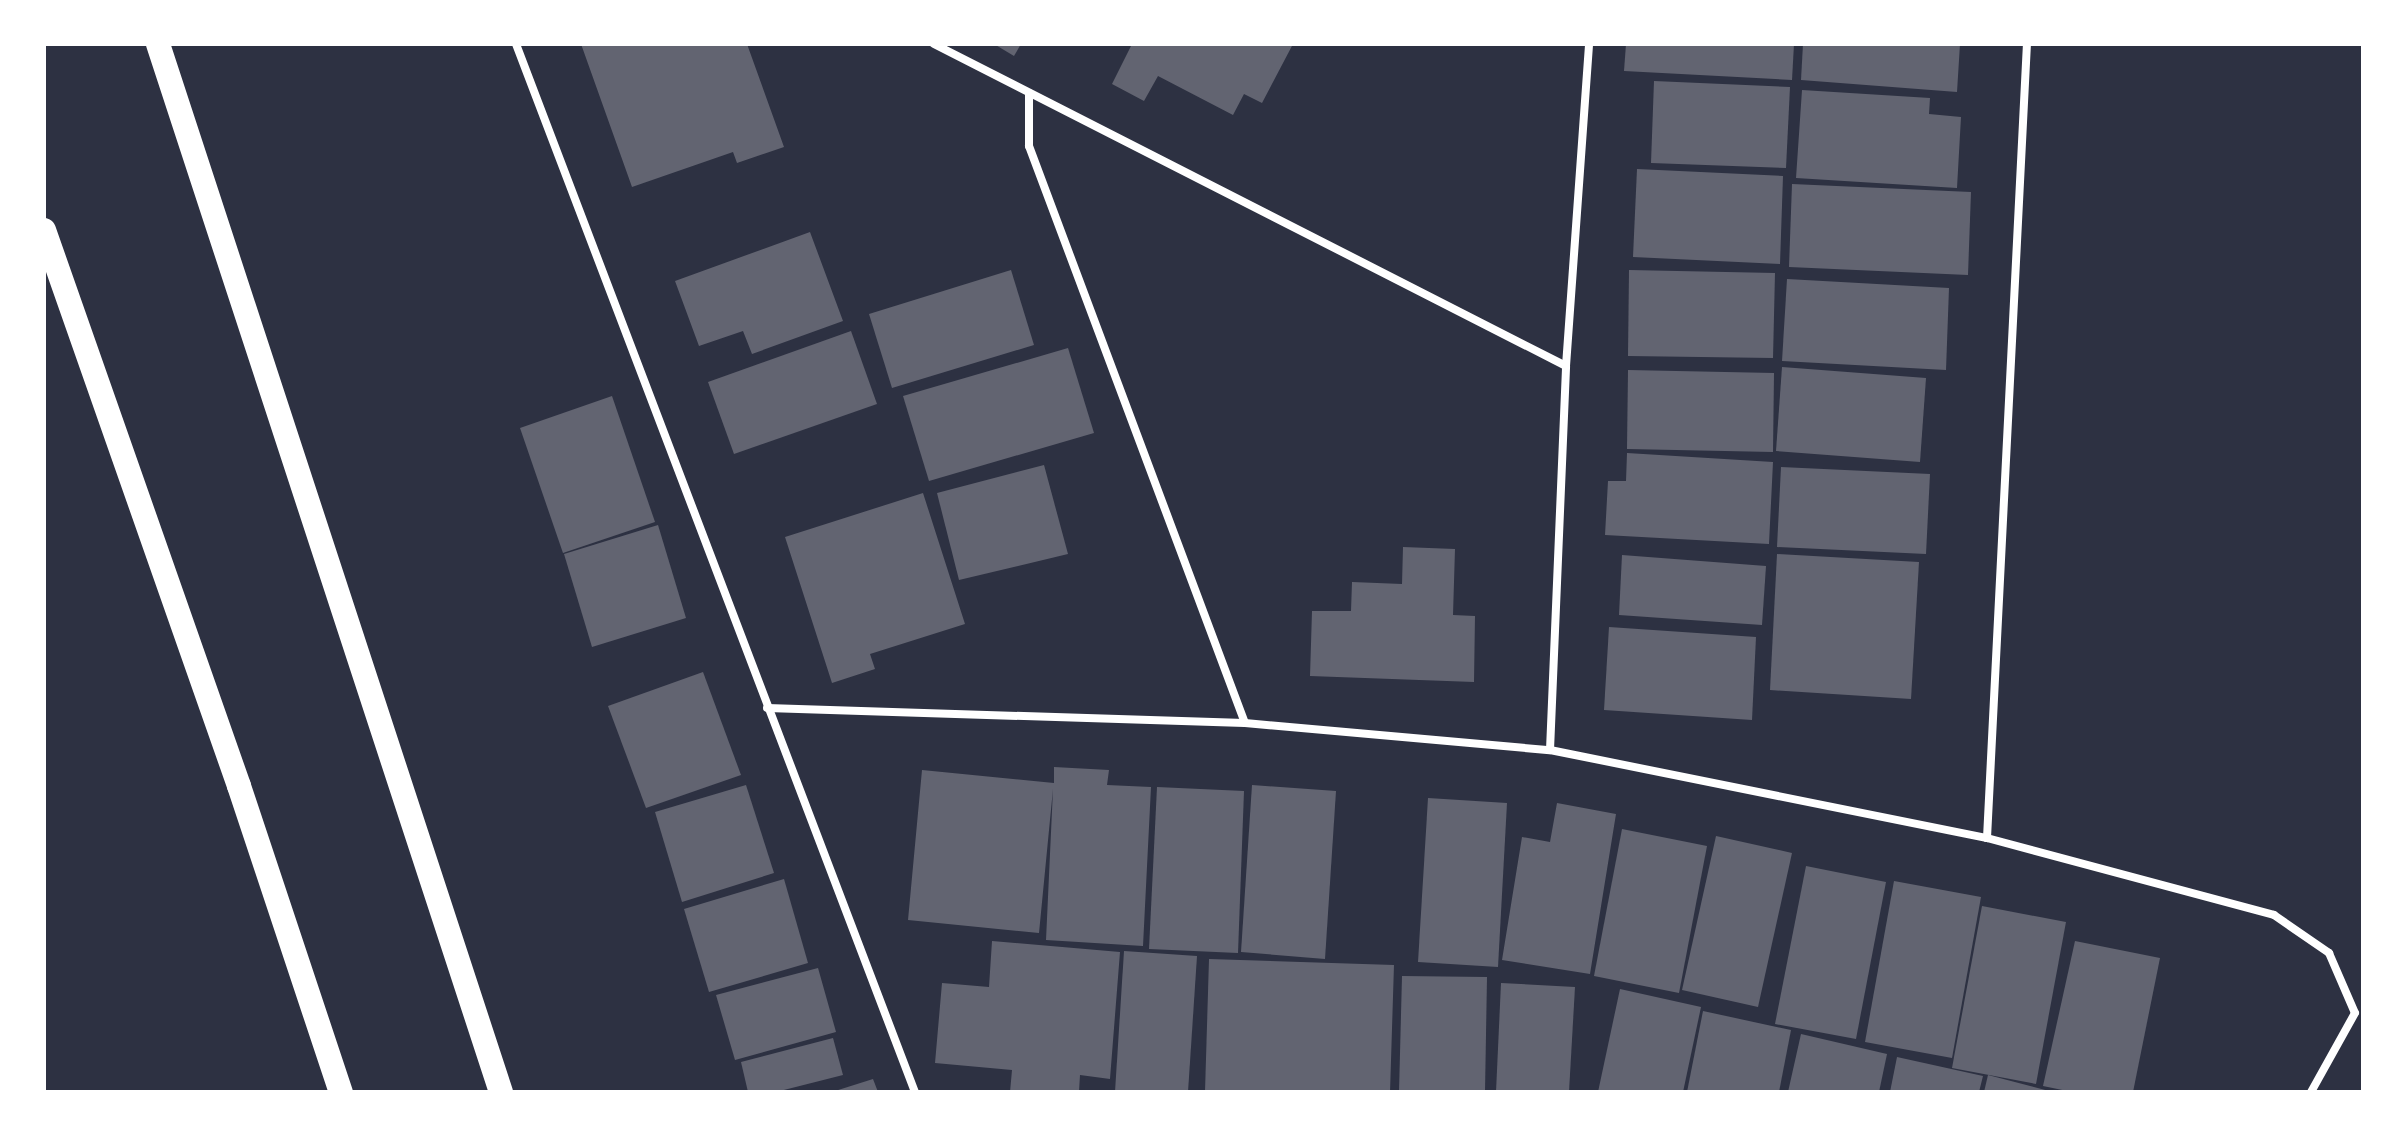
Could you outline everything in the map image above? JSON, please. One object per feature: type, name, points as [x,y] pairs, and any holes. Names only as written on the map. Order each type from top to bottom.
[{"type":"highway","points":[[158,44],[501,1092]]},
{"type":"highway","points":[[44,230],[239,786],[341,1092]]},
{"type":"street","points":[[516,44],[915,1092]]},
{"type":"street","points":[[934,44],[1566,366]]},
{"type":"street","points":[[1550,750],[1566,366],[1589,44]]},
{"type":"street","points":[[1987,838],[2027,44]]},
{"type":"street","points":[[1029,93],[1029,146],[1245,723]]},
{"type":"street","points":[[767,708],[1245,723],[1550,750],[1987,838],[2274,915],[2329,953],[2355,1013],[2311,1092]]},
{"type":"building","points":[[581,44],[747,44],[784,147],[737,163],[733,152],[632,187]]},
{"type":"building","points":[[994,44],[1021,44],[1014,56]]},
{"type":"building","points":[[1132,44],[1293,44],[1262,103],[1244,94],[1233,115],[1158,76],[1144,101],[1112,84]]},
{"type":"building","points":[[1626,44],[1794,44],[1792,80],[1624,71]]},
{"type":"building","points":[[1803,44],[1960,44],[1957,92],[1801,80]]},
{"type":"building","points":[[1654,81],[1790,87],[1786,168],[1651,163]]},
{"type":"building","points":[[1802,90],[1930,98],[1929,114],[1961,117],[1957,188],[1796,178]]},
{"type":"building","points":[[1637,169],[1783,176],[1780,264],[1633,257]]},
{"type":"building","points":[[1792,184],[1971,192],[1968,275],[1789,267]]},
{"type":"building","points":[[810,232],[843,321],[752,354],[743,331],[699,346],[675,281]]},
{"type":"building","points":[[1011,270],[1034,345],[892,388],[869,314]]},
{"type":"building","points":[[1629,270],[1775,273],[1773,358],[1628,356]]},
{"type":"building","points":[[1787,279],[1949,288],[1946,370],[1782,361]]},
{"type":"building","points":[[851,331],[877,404],[734,454],[708,382]]},
{"type":"building","points":[[1068,348],[1094,433],[929,481],[903,396]]},
{"type":"building","points":[[1782,367],[1926,378],[1920,462],[1776,451]]},
{"type":"building","points":[[1628,370],[1774,373],[1773,452],[1627,449]]},
{"type":"building","points":[[612,396],[655,522],[563,553],[520,428]]},
{"type":"building","points":[[1627,453],[1773,462],[1769,544],[1605,535],[1608,481],[1626,481]]},
{"type":"building","points":[[1044,465],[1068,554],[959,580],[937,493]]},
{"type":"building","points":[[1781,467],[1930,474],[1926,554],[1777,547]]},
{"type":"building","points":[[923,493],[965,624],[870,654],[875,669],[832,683],[785,537]]},
{"type":"building","points":[[658,525],[686,618],[592,647],[564,554]]},
{"type":"building","points":[[1403,547],[1455,549],[1453,615],[1475,616],[1474,682],[1310,676],[1312,611],[1351,611],[1352,582],[1402,584]]},
{"type":"building","points":[[1777,554],[1919,562],[1911,699],[1770,690]]},
{"type":"building","points":[[1622,555],[1766,566],[1762,625],[1619,615]]},
{"type":"building","points":[[1609,627],[1756,637],[1752,720],[1604,710]]},
{"type":"building","points":[[703,672],[741,775],[646,808],[608,706]]},
{"type":"building","points":[[1054,767],[1109,770],[1107,785],[1151,787],[1143,946],[1046,940],[1053,789],[1039,933],[908,920],[922,770],[1054,783]]},
{"type":"building","points":[[746,785],[774,873],[682,902],[655,812]]},
{"type":"building","points":[[1252,785],[1336,791],[1325,959],[1241,952]]},
{"type":"building","points":[[1157,787],[1244,791],[1238,953],[1149,949]]},
{"type":"building","points":[[1428,798],[1507,803],[1498,967],[1418,962]]},
{"type":"building","points":[[1557,803],[1616,814],[1590,974],[1502,960],[1522,837],[1550,842]]},
{"type":"building","points":[[1622,829],[1707,846],[1679,993],[1594,976]]},
{"type":"building","points":[[1716,836],[1792,853],[1758,1007],[1682,990]]},
{"type":"building","points":[[1806,866],[1886,882],[1856,1039],[1775,1024]]},
{"type":"building","points":[[784,879],[808,963],[709,992],[684,909]]},
{"type":"building","points":[[1894,881],[1981,897],[1952,1058],[1865,1042]]},
{"type":"building","points":[[1982,906],[2066,922],[2036,1084],[1952,1068]]},
{"type":"building","points":[[992,941],[1120,952],[1110,1079],[1080,1075],[1079,1092],[1010,1092],[1012,1070],[935,1063],[942,983],[989,987]]},
{"type":"building","points":[[2075,941],[2160,958],[2133,1092],[2072,1092],[2043,1086]]},
{"type":"building","points":[[1124,951],[1197,956],[1188,1092],[1115,1092]]},
{"type":"building","points":[[1209,959],[1394,965],[1390,1092],[1205,1092]]},
{"type":"building","points":[[818,968],[836,1032],[735,1060],[716,995]]},
{"type":"building","points":[[1402,976],[1487,977],[1485,1092],[1399,1092]]},
{"type":"building","points":[[1501,983],[1575,987],[1569,1092],[1496,1092]]},
{"type":"building","points":[[1620,989],[1701,1007],[1683,1092],[1598,1092]]},
{"type":"building","points":[[1703,1011],[1791,1030],[1779,1092],[1687,1092]]},
{"type":"building","points":[[1801,1034],[1887,1054],[1879,1092],[1788,1092]]},
{"type":"building","points":[[833,1038],[843,1075],[776,1092],[748,1092],[741,1062]]},
{"type":"building","points":[[1897,1057],[1983,1076],[1979,1092],[1890,1092]]},
{"type":"building","points":[[1988,1075],[2049,1091],[2049,1092],[1984,1092]]},
{"type":"building","points":[[873,1079],[878,1092],[835,1092],[835,1091]]}]
